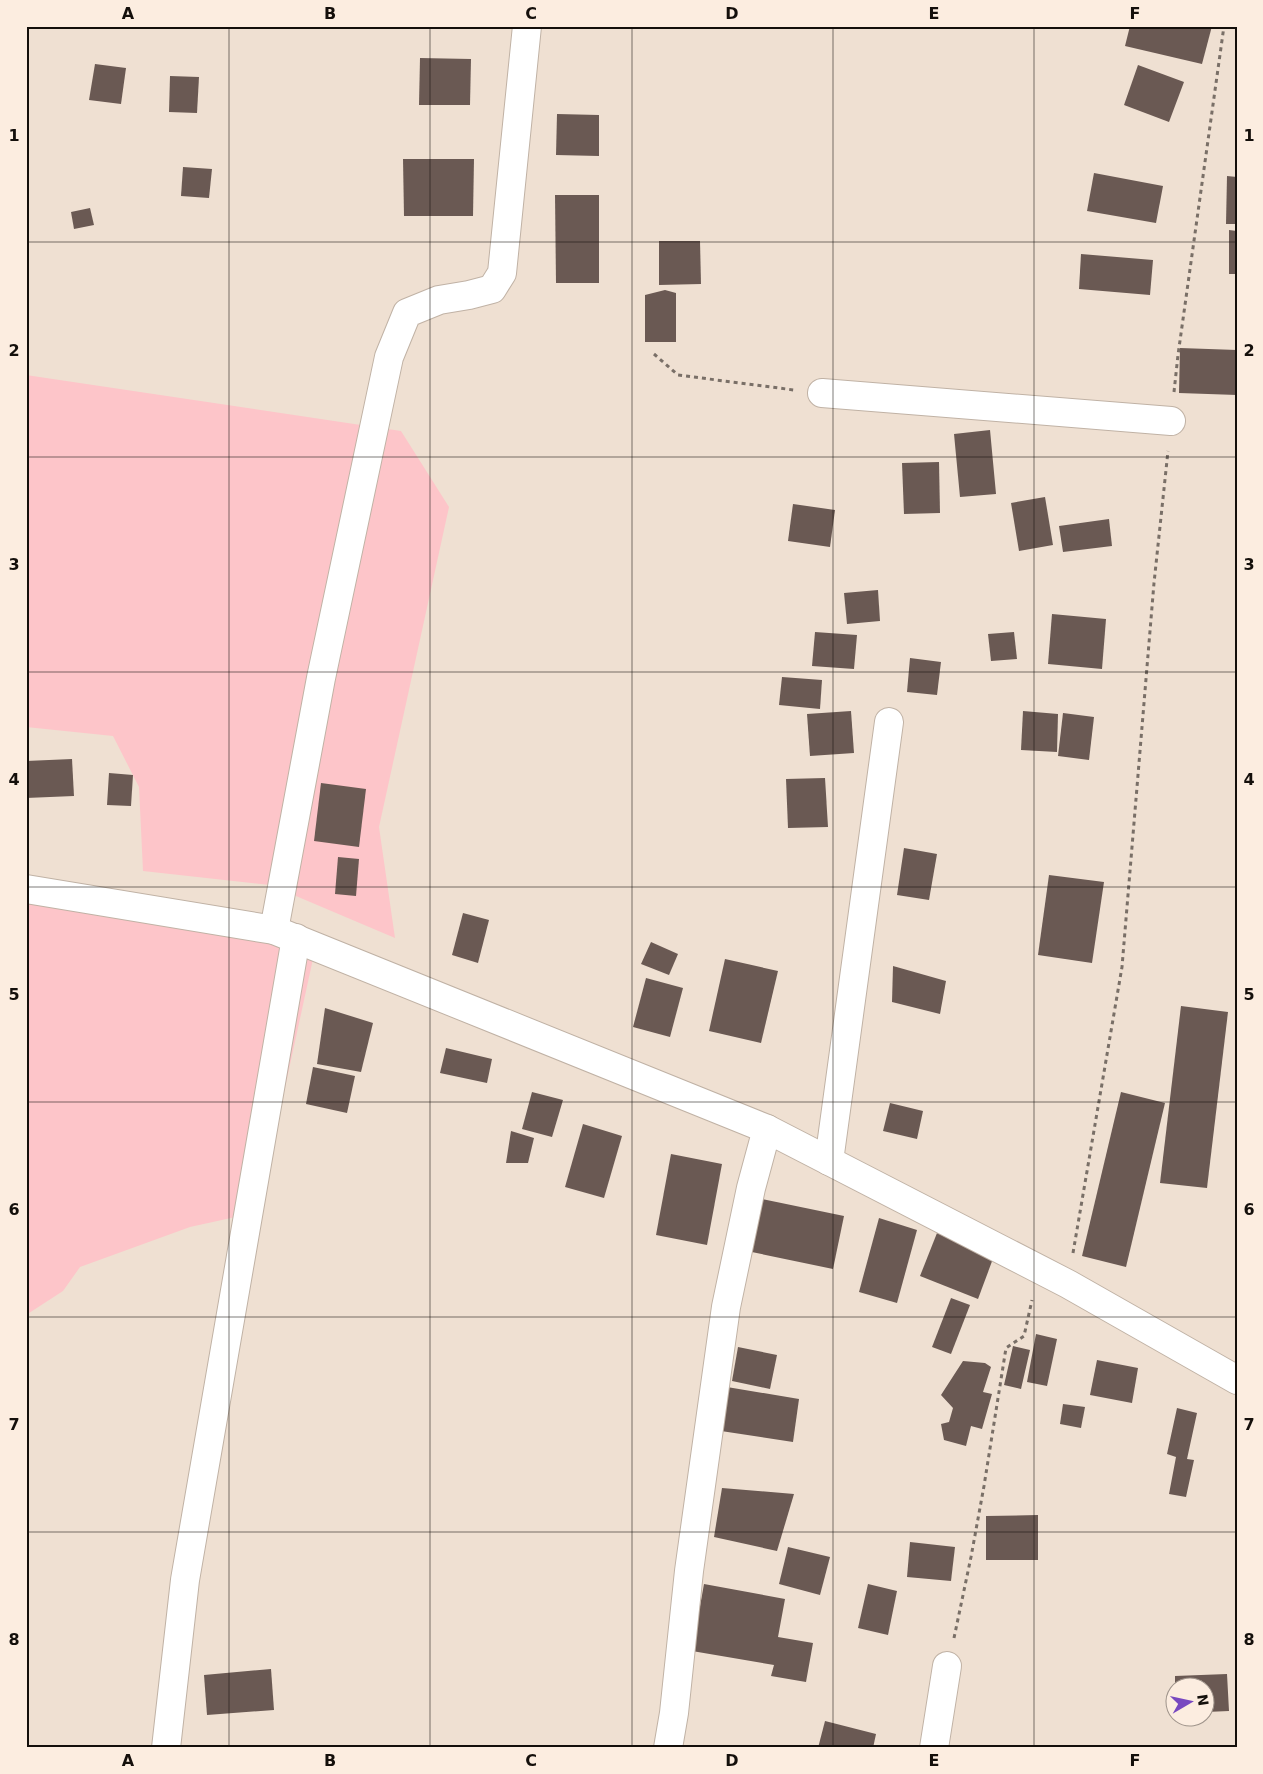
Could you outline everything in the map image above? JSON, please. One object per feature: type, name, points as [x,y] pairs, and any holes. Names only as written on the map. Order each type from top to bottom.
[{"type":"street","points":[[166,1748],[185,1580],[285,934],[321,678],[389,357],[407,314],[439,300],[492,289],[502,273],[527,26]]},
{"type":"street","points":[[822,393],[1171,421]]},
{"type":"street","points":[[829,1161],[889,722]]},
{"type":"street","points":[[26,889],[285,934],[767,1129],[1068,1284],[1237,1380]]},
{"type":"street","points":[[668,1748],[674,1713],[689,1571],[726,1307],[751,1188],[767,1129]]},
{"type":"street","points":[[934,1748],[948,1666]]},
{"type":"path","points":[[1068,1284],[1122,967],[1154,582],[1178,355],[1224,26]]},
{"type":"path","points":[[654,354],[678,375],[822,393]]},
{"type":"path","points":[[948,1666],[971,1558],[1006,1348],[1024,1336],[1038,1269]]},
{"type":"shaded area","points":[[26,375],[401,431],[449,507],[379,827],[395,938],[270,885],[143,871],[139,787],[113,736],[26,727]]},
{"type":"shaded area","points":[[26,897],[316,945],[258,1212],[190,1227],[80,1267],[63,1291],[26,1315]]},
{"type":"building","points":[[1130,26],[1212,26],[1202,64],[1125,46]]},
{"type":"building","points":[[420,58],[471,59],[470,105],[419,105]]},
{"type":"building","points":[[95,64],[126,68],[121,104],[89,100]]},
{"type":"building","points":[[1138,65],[1184,82],[1169,122],[1124,105]]},
{"type":"building","points":[[170,76],[199,77],[197,113],[169,112]]},
{"type":"building","points":[[557,114],[599,115],[599,156],[556,155]]},
{"type":"building","points":[[403,159],[474,159],[473,216],[404,216]]},
{"type":"building","points":[[183,167],[212,169],[209,198],[181,196]]},
{"type":"building","points":[[1094,173],[1163,186],[1156,223],[1087,211]]},
{"type":"building","points":[[1227,176],[1237,177],[1237,224],[1226,224]]},
{"type":"building","points":[[555,195],[599,195],[599,283],[556,283]]},
{"type":"building","points":[[90,208],[94,225],[74,229],[71,212]]},
{"type":"building","points":[[1229,230],[1237,231],[1237,274],[1229,274]]},
{"type":"building","points":[[659,241],[700,241],[701,284],[659,285]]},
{"type":"building","points":[[1081,254],[1153,260],[1150,295],[1079,289]]},
{"type":"building","points":[[665,290],[676,293],[676,342],[645,342],[645,295]]},
{"type":"building","points":[[1180,348],[1237,350],[1237,395],[1179,393]]},
{"type":"building","points":[[990,430],[996,494],[960,497],[954,434]]},
{"type":"building","points":[[939,462],[940,513],[904,514],[902,463]]},
{"type":"building","points":[[1045,497],[1053,545],[1019,551],[1011,503]]},
{"type":"building","points":[[793,504],[835,510],[830,547],[788,541]]},
{"type":"building","points":[[1109,519],[1112,546],[1063,552],[1059,526]]},
{"type":"building","points":[[878,590],[880,621],[847,624],[844,593]]},
{"type":"building","points":[[1052,614],[1106,619],[1102,669],[1048,664]]},
{"type":"building","points":[[815,632],[857,635],[854,669],[812,666]]},
{"type":"building","points":[[1014,632],[1017,659],[991,661],[988,634]]},
{"type":"building","points":[[910,658],[941,662],[937,695],[907,692]]},
{"type":"building","points":[[782,677],[822,680],[820,709],[779,705]]},
{"type":"building","points":[[851,711],[854,753],[810,756],[807,714]]},
{"type":"building","points":[[1023,711],[1058,714],[1057,752],[1021,750]]},
{"type":"building","points":[[1063,713],[1094,717],[1089,760],[1058,756]]},
{"type":"building","points":[[72,759],[74,796],[26,798],[26,761]]},
{"type":"building","points":[[109,773],[133,775],[131,806],[107,805]]},
{"type":"building","points":[[825,778],[828,827],[788,828],[786,779]]},
{"type":"building","points":[[321,783],[366,789],[359,847],[314,841]]},
{"type":"building","points":[[904,848],[937,854],[929,900],[897,895]]},
{"type":"building","points":[[338,857],[359,859],[356,896],[335,894]]},
{"type":"building","points":[[1049,875],[1104,882],[1092,963],[1038,955]]},
{"type":"building","points":[[463,913],[489,920],[478,963],[452,955]]},
{"type":"building","points":[[651,942],[678,954],[669,975],[641,964]]},
{"type":"building","points":[[725,959],[778,971],[761,1043],[709,1031]]},
{"type":"building","points":[[893,966],[946,981],[940,1014],[892,1002]]},
{"type":"building","points":[[646,978],[683,988],[670,1037],[633,1027]]},
{"type":"building","points":[[1181,1006],[1228,1012],[1207,1188],[1160,1183]]},
{"type":"building","points":[[325,1008],[373,1023],[361,1072],[317,1064]]},
{"type":"building","points":[[446,1048],[492,1059],[487,1083],[440,1073]]},
{"type":"building","points":[[313,1067],[355,1076],[347,1113],[306,1104]]},
{"type":"building","points":[[532,1092],[563,1100],[552,1137],[522,1129]]},
{"type":"building","points":[[1121,1092],[1165,1103],[1126,1267],[1082,1256]]},
{"type":"building","points":[[890,1103],[923,1111],[917,1139],[883,1131]]},
{"type":"building","points":[[583,1124],[622,1136],[604,1198],[565,1187]]},
{"type":"building","points":[[511,1131],[534,1138],[528,1163],[506,1163]]},
{"type":"building","points":[[671,1154],[722,1164],[707,1245],[656,1235]]},
{"type":"building","points":[[753,1197],[844,1216],[833,1269],[742,1250]]},
{"type":"building","points":[[879,1218],[917,1230],[897,1303],[859,1292]]},
{"type":"building","points":[[937,1233],[994,1256],[978,1299],[920,1276]]},
{"type":"building","points":[[951,1298],[970,1305],[951,1354],[932,1347]]},
{"type":"building","points":[[1036,1334],[1057,1339],[1047,1386],[1027,1382]]},
{"type":"building","points":[[1013,1346],[1030,1350],[1021,1389],[1004,1385]]},
{"type":"building","points":[[738,1347],[777,1355],[770,1389],[732,1381]]},
{"type":"building","points":[[1097,1360],[1138,1368],[1132,1403],[1090,1395]]},
{"type":"building","points":[[963,1361],[985,1363],[991,1367],[983,1392],[992,1394],[982,1429],[971,1426],[966,1446],[944,1440],[941,1424],[949,1422],[953,1408],[941,1395]]},
{"type":"building","points":[[727,1387],[799,1399],[793,1442],[721,1431]]},
{"type":"building","points":[[1063,1404],[1085,1407],[1081,1428],[1060,1424]]},
{"type":"building","points":[[1177,1408],[1197,1413],[1187,1459],[1194,1460],[1186,1497],[1169,1494],[1176,1457],[1167,1454]]},
{"type":"building","points":[[722,1488],[794,1494],[777,1551],[714,1537]]},
{"type":"building","points":[[1038,1515],[1038,1560],[986,1560],[986,1516]]},
{"type":"building","points":[[910,1542],[955,1547],[951,1581],[907,1577]]},
{"type":"building","points":[[788,1547],[830,1557],[820,1595],[779,1584]]},
{"type":"building","points":[[704,1584],[785,1599],[778,1637],[813,1643],[806,1682],[771,1676],[774,1665],[692,1651]]},
{"type":"building","points":[[868,1584],[897,1591],[888,1635],[858,1628]]},
{"type":"building","points":[[271,1669],[274,1710],[207,1715],[204,1675]]},
{"type":"building","points":[[1227,1674],[1229,1711],[1216,1712],[1216,1676],[1175,1676]]},
{"type":"building","points":[[825,1721],[876,1734],[873,1748],[818,1748]]}]
